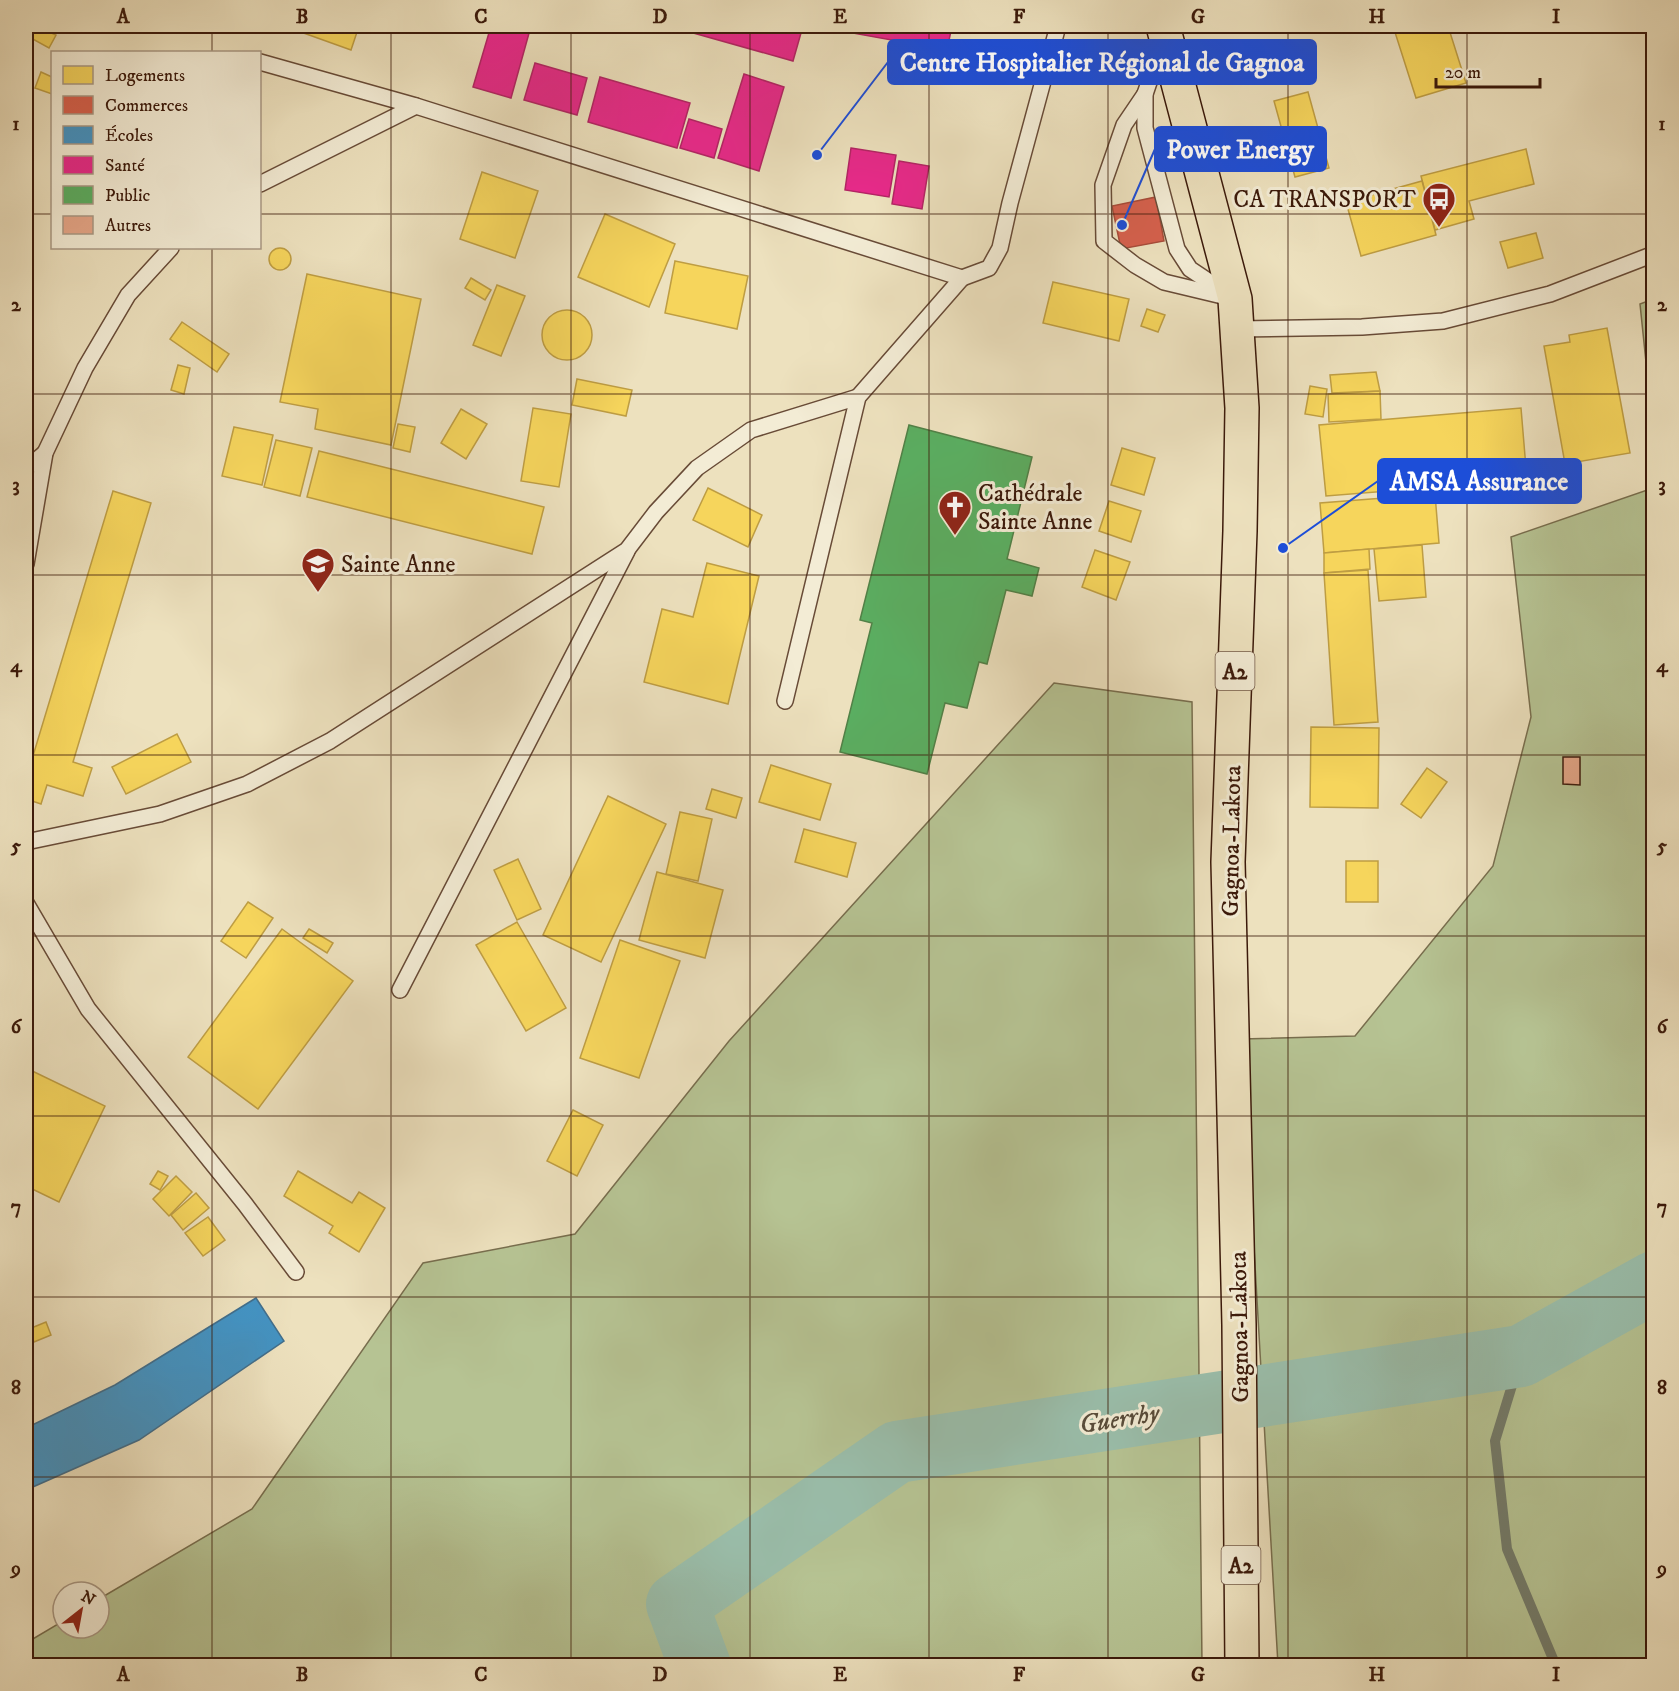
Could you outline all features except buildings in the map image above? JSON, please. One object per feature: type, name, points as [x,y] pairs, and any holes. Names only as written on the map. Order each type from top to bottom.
[{"type":"main road","name":"Gagnoa-Lakota","points":[[1165,29],[1236,314],[1242,408],[1240,531],[1228,861],[1239,1326],[1242,1665]]},
{"type":"lane","points":[[785,701],[858,397],[962,278],[989,268],[1000,248],[1058,26]]},
{"type":"lane","points":[[1165,29],[1145,94],[1124,125],[1103,184],[1104,241],[1164,282],[1236,314],[1362,327],[1443,321],[1550,294],[1653,254]]},
{"type":"lane","points":[[261,62],[416,106],[962,278]]},
{"type":"lane","points":[[1145,94],[1145,128],[1177,249],[1190,269],[1236,314]]},
{"type":"lane","points":[[261,184],[416,106]]},
{"type":"lane","points":[[26,564],[45,453],[85,368],[128,295],[170,249]]},
{"type":"lane","points":[[400,990],[627,550],[656,512],[697,468],[751,430],[858,397]]},
{"type":"lane","points":[[26,469],[45,453]]},
{"type":"lane","points":[[26,842],[160,814],[247,784],[330,741],[627,550]]},
{"type":"lane","points":[[26,903],[88,1009],[245,1204],[296,1272]]},
{"type":"green space","points":[[1653,299],[1653,430],[1640,304]]},
{"type":"green space","points":[[1653,488],[1653,1665],[1278,1665],[1242,1039],[1355,1036],[1493,866],[1531,717],[1511,537]]},
{"type":"green space","points":[[1054,683],[1192,702],[1202,1665],[26,1665],[26,1643],[51,1628],[51,1640],[111,1640],[111,1592],[252,1509],[423,1263],[575,1234],[729,1041]]},
{"type":"waterway","name":"Guerrhy","points":[[700,1666],[677,1604],[897,1452],[1521,1356],[1654,1282]]},
{"type":"waterway","points":[[1521,1356],[1495,1441],[1507,1549],[1556,1666]]},
{"type":"place","name":"Centre Hospitalier Régional de Gagnoa","points":[[817,155]]},
{"type":"place","name":"Power Energy","points":[[1122,225]]},
{"type":"place","name":"CA TRANSPORT","points":[[1439,228]]},
{"type":"place","name":"Cathédrale Sainte Anne","points":[[955,536]]},
{"type":"place","name":"AMSA Assurance","points":[[1283,548]]},
{"type":"place","name":"Sainte Anne","points":[[318,593]]}]
